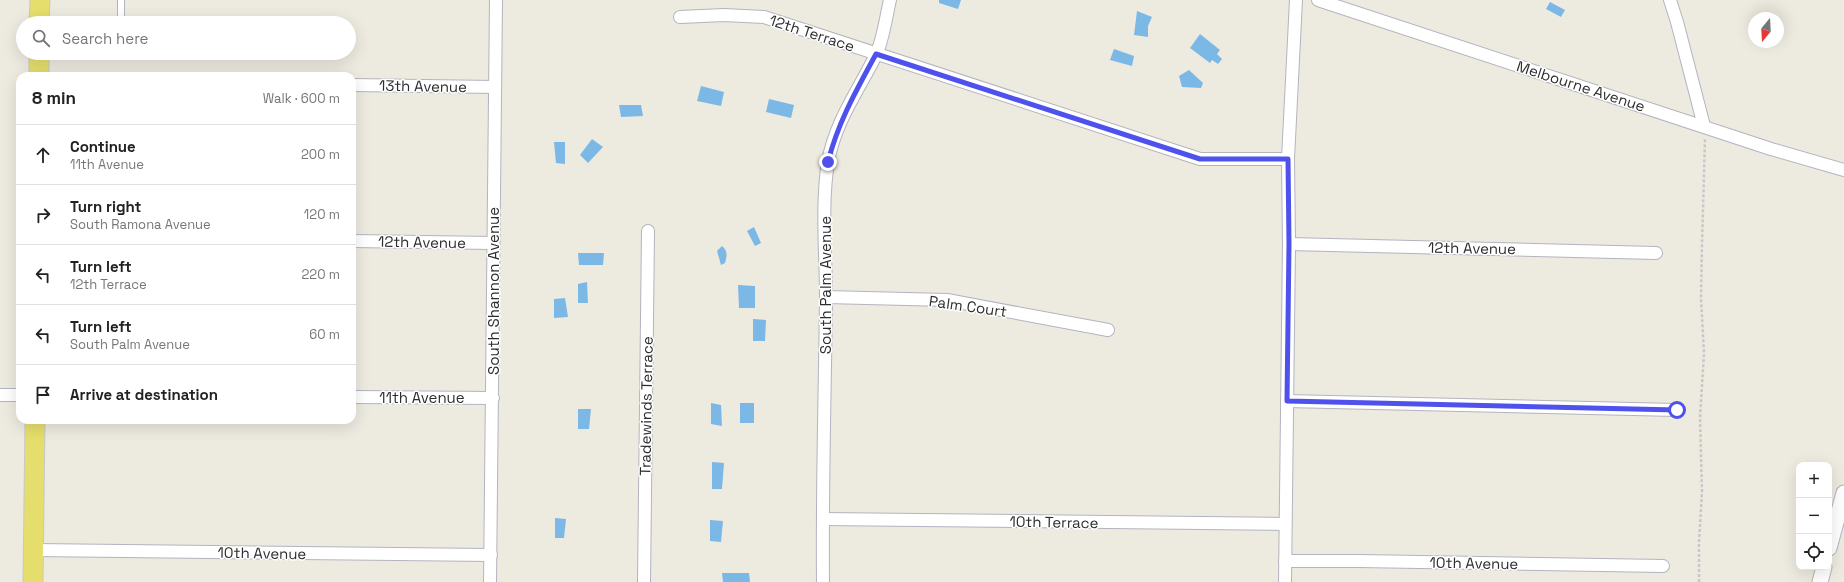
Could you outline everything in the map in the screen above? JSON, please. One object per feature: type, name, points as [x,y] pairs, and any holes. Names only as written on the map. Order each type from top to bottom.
[{"type":"main road","points":[[40,0],[40,16]]},
{"type":"main road","points":[[39,60],[39,72]]},
{"type":"main road","points":[[33,582],[35,424]]},
{"type":"street","name":"South Shannon Avenue","points":[[490,582],[496,0]]},
{"type":"street","name":"South Palm Avenue","points":[[823,582],[822,519],[826,297],[824,201],[828,162],[839,125],[850,101],[876,54],[890,0]]},
{"type":"street","points":[[1285,582],[1289,244],[1288,159],[1296,0]]},
{"type":"street","name":"Melbourne Avenue","points":[[1318,0],[1771,149],[1844,170]]},
{"type":"street","points":[[1670,0],[1704,126]]},
{"type":"street","name":"12th Terrace","points":[[680,17],[724,15],[764,17],[1200,159],[1288,159]]},
{"type":"street","name":"13th Avenue","points":[[356,85],[495,87]]},
{"type":"street","name":"Tradewinds Terrace","points":[[644,582],[648,231]]},
{"type":"street","name":"12th Avenue","points":[[356,241],[493,243]]},
{"type":"street","name":"12th Avenue","points":[[1289,244],[1656,253]]},
{"type":"street","name":"Palm Court","points":[[826,297],[947,300],[1108,330]]},
{"type":"street","points":[[0,395],[16,395]]},
{"type":"street","name":"11th Avenue","points":[[356,397],[493,398]]},
{"type":"street","points":[[1287,401],[1677,410]]},
{"type":"street","points":[[1832,537],[1844,493]]},
{"type":"street","name":"10th Terrace","points":[[822,519],[1285,524]]},
{"type":"street","name":"10th Avenue","points":[[34,550],[491,555]]},
{"type":"street","name":"10th Avenue","points":[[1285,561],[1663,566]]},
{"type":"street","points":[[1820,582],[1823,570]]},
{"type":"lane","points":[[121,0],[121,16]]},
{"type":"path","points":[[1700,582],[1699,542],[1702,513],[1702,484],[1700,418],[1704,374],[1701,298],[1705,180],[1704,126]]},
{"type":"water","points":[[939,0],[961,0],[958,9],[939,3]]},
{"type":"water","points":[[1550,2],[1565,10],[1561,17],[1546,9]]},
{"type":"water","points":[[1137,11],[1152,17],[1148,26],[1148,37],[1134,35]]},
{"type":"water","points":[[1200,34],[1220,50],[1217,54],[1222,59],[1218,64],[1212,60],[1210,63],[1190,48]]},
{"type":"water","points":[[1114,49],[1134,56],[1132,66],[1110,60]]},
{"type":"water","points":[[1189,70],[1203,83],[1201,88],[1182,87],[1179,76]]},
{"type":"water","points":[[701,86],[724,92],[721,106],[697,101]]},
{"type":"water","points":[[769,99],[794,105],[791,118],[766,112]]},
{"type":"water","points":[[619,105],[641,105],[643,116],[621,117]]},
{"type":"water","points":[[592,139],[603,147],[588,163],[580,155]]},
{"type":"water","points":[[554,142],[565,142],[565,164],[556,163]]},
{"type":"water","points":[[754,227],[761,243],[755,246],[747,231]]},
{"type":"water","points":[[722,246],[727,256],[725,263],[721,265],[717,251]]},
{"type":"water","points":[[578,253],[604,253],[603,265],[579,265]]},
{"type":"water","points":[[587,282],[588,303],[578,303],[578,284]]},
{"type":"water","points":[[738,285],[755,286],[755,308],[739,308]]},
{"type":"water","points":[[565,298],[568,317],[554,318],[554,299]]},
{"type":"water","points":[[753,319],[766,320],[765,341],[753,341]]},
{"type":"water","points":[[711,403],[721,405],[722,426],[711,424]]},
{"type":"water","points":[[740,403],[754,403],[754,423],[740,423]]},
{"type":"water","points":[[578,409],[591,409],[589,429],[578,429]]},
{"type":"water","points":[[712,462],[724,463],[722,489],[712,489]]},
{"type":"water","points":[[555,518],[566,519],[564,538],[555,538]]},
{"type":"water","points":[[710,520],[723,521],[721,542],[710,541]]},
{"type":"water","points":[[722,573],[749,573],[750,582],[723,582]]},
{"type":"route","points":[[828,162],[839,125],[850,101],[876,54],[1200,159],[1288,159],[1289,244],[1287,401],[1677,410]]}]
